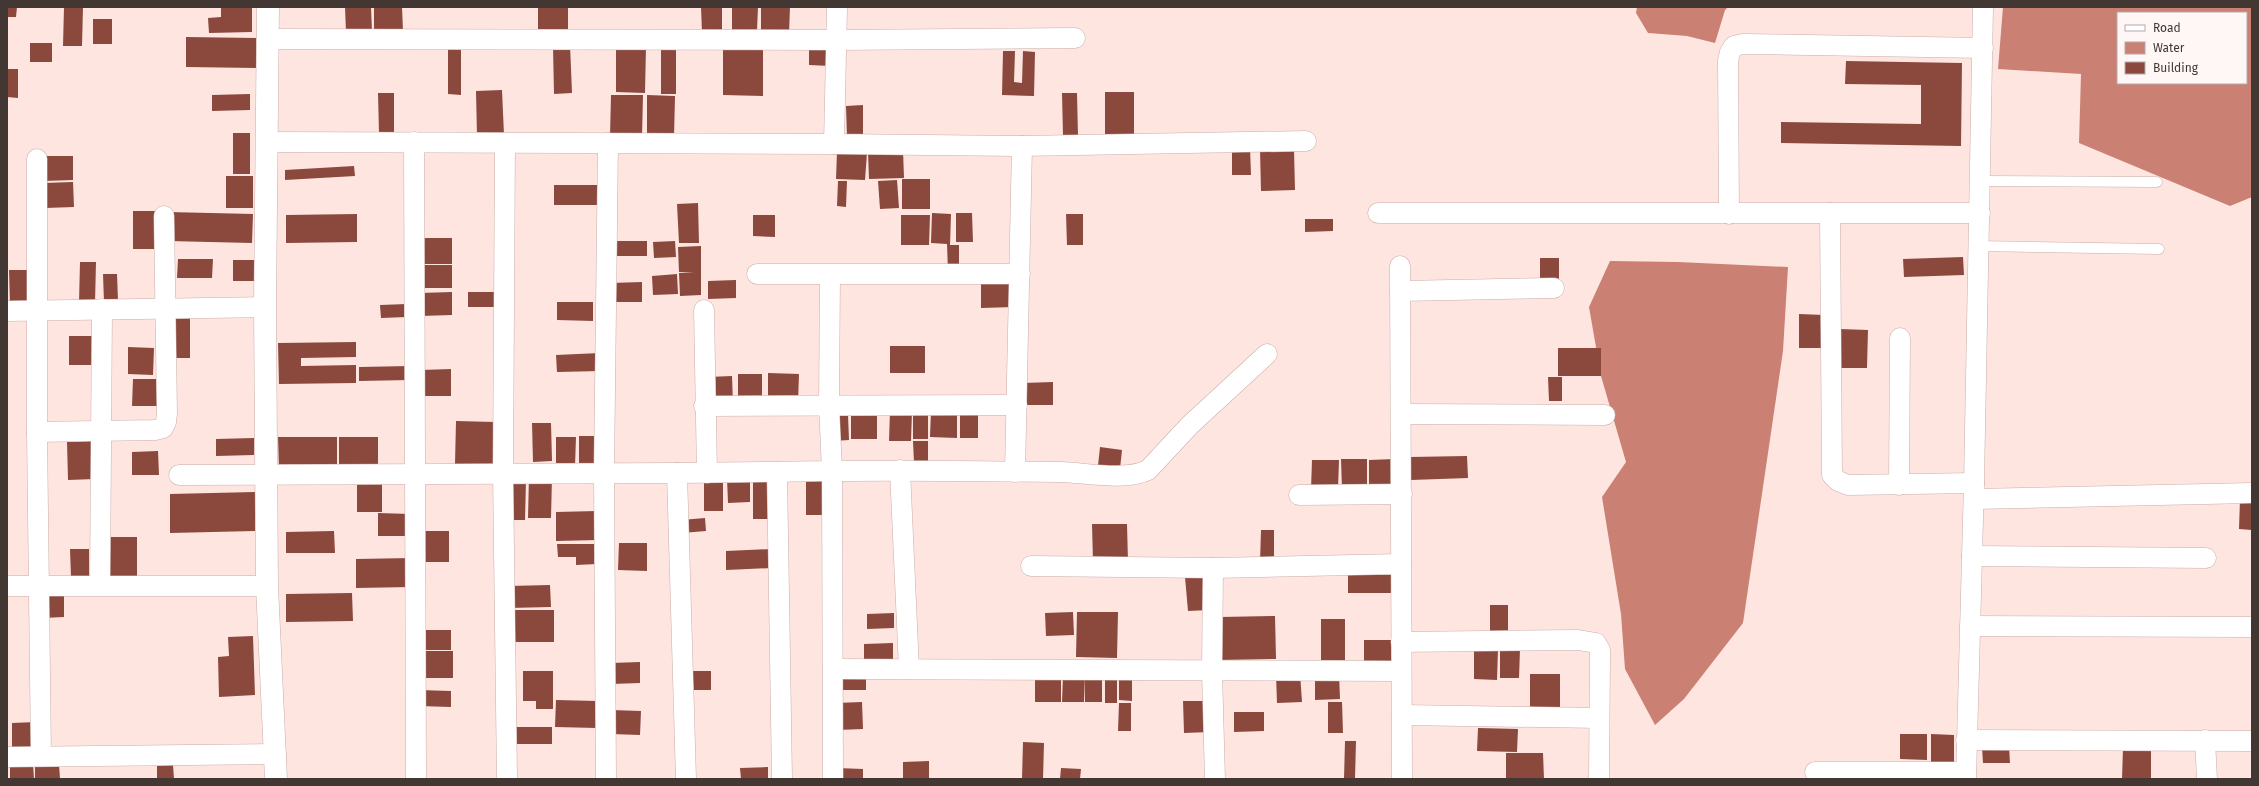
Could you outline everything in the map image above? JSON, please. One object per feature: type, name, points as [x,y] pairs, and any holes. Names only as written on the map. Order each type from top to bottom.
[{"type":"street","points":[[268,7],[265,307],[267,586],[276,779]]},
{"type":"street","points":[[834,144],[837,7]]},
{"type":"street","points":[[1815,772],[1966,775],[1981,181],[1983,7]]},
{"type":"street","points":[[268,39],[837,40],[1075,38]]},
{"type":"street","points":[[1729,214],[1728,61],[1730,52],[1734,46],[1743,44],[1983,48]]},
{"type":"street","points":[[267,142],[1022,146],[1306,141]]},
{"type":"street","points":[[414,142],[416,779]]},
{"type":"street","points":[[505,143],[503,474],[507,779]]},
{"type":"street","points":[[606,779],[604,472],[608,143]]},
{"type":"street","points":[[1015,472],[1022,146]]},
{"type":"street","points":[[37,159],[37,432],[41,756]]},
{"type":"street","points":[[1378,213],[1980,213]]},
{"type":"street","points":[[1830,213],[1832,475],[1838,481],[1848,485],[1899,485],[1974,491],[2252,493]]},
{"type":"street","points":[[37,432],[101,432],[155,430],[163,428],[166,422],[164,216]]},
{"type":"street","points":[[1400,266],[1402,779]]},
{"type":"street","points":[[757,274],[1020,274]]},
{"type":"street","points":[[830,275],[829,405],[832,471],[834,669],[833,779]]},
{"type":"street","points":[[1400,291],[1554,288]]},
{"type":"street","points":[[7,311],[164,307],[265,307]]},
{"type":"street","points":[[100,585],[102,309]]},
{"type":"street","points":[[704,310],[704,406],[707,473]]},
{"type":"street","points":[[1899,485],[1900,338]]},
{"type":"street","points":[[179,475],[503,474],[604,472],[707,473],[900,470],[1129,476],[1140,474],[1148,470],[1190,425],[1266,354]]},
{"type":"street","points":[[704,406],[1017,405]]},
{"type":"street","points":[[1401,414],[1605,415]]},
{"type":"street","points":[[900,470],[909,669]]},
{"type":"street","points":[[777,472],[782,779]]},
{"type":"street","points":[[677,473],[686,779]]},
{"type":"street","points":[[1299,495],[1402,494]]},
{"type":"street","points":[[1972,556],[2206,558]]},
{"type":"street","points":[[1031,566],[1213,568],[1401,564]]},
{"type":"street","points":[[1213,568],[1212,671],[1215,779]]},
{"type":"street","points":[[7,586],[267,586]]},
{"type":"street","points":[[1970,626],[2252,627]]},
{"type":"street","points":[[1401,642],[1583,640],[1596,643],[1600,650],[1599,779]]},
{"type":"street","points":[[834,669],[1401,672]]},
{"type":"street","points":[[1402,715],[1599,718]]},
{"type":"street","points":[[1966,740],[2252,741]]},
{"type":"street","points":[[2205,740],[2207,779]]},
{"type":"street","points":[[7,757],[276,754]]},
{"type":"lane","points":[[1981,181],[2157,182]]},
{"type":"lane","points":[[1979,246],[2159,249]]},
{"type":"water","points":[[1637,7],[1728,7],[1725,10],[1715,43],[1687,36],[1648,33],[1636,13]]},
{"type":"water","points":[[2003,7],[2252,7],[2252,197],[2230,206],[2079,143],[2081,74],[1998,69]]},
{"type":"water","points":[[1610,261],[1678,262],[1788,267],[1783,351],[1743,623],[1684,699],[1655,725],[1625,669],[1621,614],[1602,497],[1626,462],[1601,376],[1589,307]]},
{"type":"building","points":[[7,7],[17,7],[16,17],[7,17]]},
{"type":"building","points":[[64,7],[83,7],[82,46],[63,46]]},
{"type":"building","points":[[221,7],[252,7],[252,32],[209,33],[208,18],[221,17]]},
{"type":"building","points":[[345,7],[371,7],[372,32],[346,32]]},
{"type":"building","points":[[374,7],[402,7],[403,31],[374,31]]},
{"type":"building","points":[[538,7],[568,7],[568,33],[538,33]]},
{"type":"building","points":[[701,7],[722,7],[722,33],[702,33]]},
{"type":"building","points":[[732,7],[758,7],[757,31],[732,32]]},
{"type":"building","points":[[761,7],[790,7],[789,34],[761,33]]},
{"type":"building","points":[[93,19],[112,19],[112,44],[93,44]]},
{"type":"building","points":[[186,37],[256,38],[256,68],[186,67]]},
{"type":"building","points":[[30,43],[52,43],[52,62],[30,62]]},
{"type":"building","points":[[570,45],[572,93],[554,94],[553,46]]},
{"type":"building","points":[[616,46],[646,46],[645,93],[616,92]]},
{"type":"building","points":[[723,46],[763,46],[763,96],[723,95]]},
{"type":"building","points":[[448,47],[461,47],[461,95],[448,94]]},
{"type":"building","points":[[676,48],[676,94],[661,94],[661,49]]},
{"type":"building","points":[[809,49],[830,49],[830,66],[809,65]]},
{"type":"building","points":[[1003,51],[1015,51],[1014,82],[1022,83],[1023,51],[1035,52],[1034,96],[1002,95]]},
{"type":"building","points":[[1846,61],[1962,63],[1961,146],[1781,143],[1781,122],[1921,124],[1921,85],[1845,84]]},
{"type":"building","points":[[7,69],[18,69],[18,98],[7,97]]},
{"type":"building","points":[[502,90],[504,135],[477,136],[476,91]]},
{"type":"building","points":[[1105,92],[1134,92],[1134,136],[1105,136]]},
{"type":"building","points":[[378,93],[394,93],[394,133],[379,133]]},
{"type":"building","points":[[1062,93],[1077,93],[1078,136],[1063,136]]},
{"type":"building","points":[[250,94],[250,110],[212,111],[212,95]]},
{"type":"building","points":[[611,95],[643,95],[642,137],[610,137]]},
{"type":"building","points":[[647,95],[675,96],[674,137],[647,136]]},
{"type":"building","points":[[863,105],[863,137],[847,137],[846,106]]},
{"type":"building","points":[[233,133],[250,133],[250,174],[233,174]]},
{"type":"building","points":[[1232,148],[1250,148],[1251,175],[1232,175]]},
{"type":"building","points":[[1260,149],[1294,149],[1295,190],[1261,191]]},
{"type":"building","points":[[903,150],[904,178],[869,179],[868,152]]},
{"type":"building","points":[[837,152],[867,153],[865,180],[836,179]]},
{"type":"building","points":[[43,156],[73,156],[73,180],[43,181]]},
{"type":"building","points":[[354,166],[355,176],[285,180],[285,170]]},
{"type":"building","points":[[226,176],[253,176],[253,208],[226,208]]},
{"type":"building","points":[[902,179],[930,179],[930,209],[902,209]]},
{"type":"building","points":[[897,180],[899,208],[880,209],[878,181]]},
{"type":"building","points":[[838,181],[847,181],[846,207],[837,206]]},
{"type":"building","points":[[73,182],[74,207],[45,208],[44,183]]},
{"type":"building","points":[[554,185],[599,185],[599,205],[554,205]]},
{"type":"building","points":[[698,203],[699,243],[679,243],[677,204]]},
{"type":"building","points":[[133,211],[160,211],[160,249],[133,249]]},
{"type":"building","points":[[168,212],[253,214],[252,243],[168,241]]},
{"type":"building","points":[[932,213],[951,214],[950,245],[959,245],[959,271],[948,272],[947,244],[931,243]]},
{"type":"building","points":[[956,213],[972,213],[973,242],[956,242]]},
{"type":"building","points":[[357,214],[357,242],[286,243],[286,215]]},
{"type":"building","points":[[1066,214],[1083,214],[1083,245],[1067,245]]},
{"type":"building","points":[[753,215],[775,215],[775,237],[753,236]]},
{"type":"building","points":[[901,215],[930,215],[929,245],[901,245]]},
{"type":"building","points":[[1305,219],[1333,219],[1333,231],[1305,232]]},
{"type":"building","points":[[420,238],[452,238],[452,264],[420,264]]},
{"type":"building","points":[[611,241],[647,241],[647,256],[611,256]]},
{"type":"building","points":[[675,241],[676,257],[654,258],[653,242]]},
{"type":"building","points":[[701,246],[701,295],[680,296],[679,273],[694,272],[679,272],[678,247]]},
{"type":"building","points":[[1963,257],[1964,275],[1904,277],[1903,259]]},
{"type":"building","points":[[1540,258],[1559,258],[1559,283],[1540,283]]},
{"type":"building","points":[[178,259],[213,259],[212,278],[177,278]]},
{"type":"building","points":[[233,260],[257,260],[257,281],[233,281]]},
{"type":"building","points":[[80,262],[96,262],[95,303],[79,303]]},
{"type":"building","points":[[420,265],[452,265],[452,288],[421,288]]},
{"type":"building","points":[[9,270],[31,270],[32,305],[10,305]]},
{"type":"building","points":[[103,274],[117,274],[118,301],[104,302]]},
{"type":"building","points":[[677,274],[678,294],[653,295],[652,276]]},
{"type":"building","points":[[981,278],[1014,278],[1014,307],[981,308]]},
{"type":"building","points":[[736,280],[736,298],[708,299],[708,281]]},
{"type":"building","points":[[642,282],[642,302],[610,302],[610,283]]},
{"type":"building","points":[[452,292],[452,315],[420,316],[420,293]]},
{"type":"building","points":[[468,292],[496,292],[495,307],[468,307]]},
{"type":"building","points":[[557,302],[593,302],[593,321],[557,320]]},
{"type":"building","points":[[407,304],[407,317],[381,318],[380,305]]},
{"type":"building","points":[[170,313],[190,313],[190,358],[170,358]]},
{"type":"building","points":[[1799,314],[1824,315],[1823,348],[1799,348]]},
{"type":"building","points":[[1840,329],[1868,330],[1867,368],[1839,368]]},
{"type":"building","points":[[69,336],[94,336],[94,365],[69,365]]},
{"type":"building","points":[[356,342],[356,357],[301,358],[301,366],[356,365],[356,383],[279,384],[278,343]]},
{"type":"building","points":[[890,346],[925,346],[925,373],[890,373]]},
{"type":"building","points":[[128,347],[154,348],[153,375],[128,374]]},
{"type":"building","points":[[1558,348],[1601,348],[1601,376],[1558,376]]},
{"type":"building","points":[[600,353],[601,371],[557,372],[556,355]]},
{"type":"building","points":[[410,366],[410,380],[359,381],[359,367]]},
{"type":"building","points":[[451,369],[451,396],[421,396],[421,370]]},
{"type":"building","points":[[768,373],[799,374],[798,403],[768,402]]},
{"type":"building","points":[[738,374],[762,374],[762,403],[738,403]]},
{"type":"building","points":[[732,376],[733,403],[709,404],[708,377]]},
{"type":"building","points":[[1548,377],[1562,377],[1562,401],[1549,401]]},
{"type":"building","points":[[133,379],[162,379],[161,406],[132,406]]},
{"type":"building","points":[[1053,382],[1053,405],[1023,405],[1022,383]]},
{"type":"building","points":[[928,410],[928,439],[913,439],[913,411]]},
{"type":"building","points":[[960,410],[978,410],[978,438],[960,438]]},
{"type":"building","points":[[890,411],[912,411],[911,441],[889,441]]},
{"type":"building","points":[[931,411],[957,411],[957,438],[930,437]]},
{"type":"building","points":[[851,412],[877,412],[877,439],[851,439]]},
{"type":"building","points":[[848,415],[849,440],[834,441],[833,416]]},
{"type":"building","points":[[456,421],[495,422],[493,465],[455,464]]},
{"type":"building","points":[[532,423],[551,423],[552,461],[533,462]]},
{"type":"building","points":[[579,436],[598,436],[598,466],[579,466]]},
{"type":"building","points":[[278,437],[337,437],[337,468],[279,468]]},
{"type":"building","points":[[339,437],[378,437],[378,467],[339,468]]},
{"type":"building","points":[[556,437],[576,437],[575,466],[556,465]]},
{"type":"building","points":[[254,438],[254,455],[216,456],[216,439]]},
{"type":"building","points":[[95,441],[95,479],[68,480],[67,442]]},
{"type":"building","points":[[913,441],[928,441],[928,463],[914,463]]},
{"type":"building","points":[[1100,447],[1122,450],[1120,469],[1098,466]]},
{"type":"building","points":[[158,451],[159,475],[132,475],[132,452]]},
{"type":"building","points":[[1467,456],[1468,478],[1411,480],[1410,457]]},
{"type":"building","points":[[1341,459],[1367,459],[1367,489],[1342,490]]},
{"type":"building","points":[[1395,459],[1395,489],[1369,490],[1369,460]]},
{"type":"building","points":[[1312,460],[1339,460],[1338,490],[1311,490]]},
{"type":"building","points":[[529,476],[552,477],[551,518],[528,518]]},
{"type":"building","points":[[704,477],[723,477],[723,511],[704,511]]},
{"type":"building","points":[[806,477],[829,477],[828,515],[806,515]]},
{"type":"building","points":[[357,478],[382,478],[382,512],[357,512]]},
{"type":"building","points":[[727,478],[750,478],[750,502],[728,503]]},
{"type":"building","points":[[753,478],[775,478],[775,519],[753,519]]},
{"type":"building","points":[[505,479],[526,480],[525,520],[505,520]]},
{"type":"building","points":[[255,492],[255,531],[170,533],[170,494]]},
{"type":"building","points":[[2240,499],[2252,500],[2252,530],[2239,529]]},
{"type":"building","points":[[597,511],[598,540],[556,541],[556,512]]},
{"type":"building","points":[[378,513],[410,514],[409,536],[378,536]]},
{"type":"building","points":[[705,518],[706,531],[682,533],[681,520]]},
{"type":"building","points":[[1092,524],[1127,524],[1128,562],[1093,562]]},
{"type":"building","points":[[1261,530],[1274,530],[1274,563],[1260,563]]},
{"type":"building","points":[[334,531],[335,553],[286,553],[286,532]]},
{"type":"building","points":[[421,531],[449,531],[449,562],[421,562]]},
{"type":"building","points":[[107,537],[137,537],[137,580],[107,580]]},
{"type":"building","points":[[619,543],[647,543],[647,571],[618,570]]},
{"type":"building","points":[[557,544],[597,544],[597,564],[576,565],[576,557],[558,557]]},
{"type":"building","points":[[70,549],[89,549],[89,577],[71,577]]},
{"type":"building","points":[[771,549],[772,568],[726,570],[726,551]]},
{"type":"building","points":[[412,558],[411,587],[356,588],[356,559]]},
{"type":"building","points":[[1348,575],[1395,575],[1396,593],[1348,593]]},
{"type":"building","points":[[1207,576],[1209,610],[1188,611],[1185,577]]},
{"type":"building","points":[[550,585],[551,607],[508,608],[508,586]]},
{"type":"building","points":[[43,590],[64,590],[64,617],[43,618]]},
{"type":"building","points":[[352,593],[353,621],[286,622],[286,594]]},
{"type":"building","points":[[1490,605],[1508,605],[1508,635],[1490,635]]},
{"type":"building","points":[[507,610],[554,610],[554,642],[507,642]]},
{"type":"building","points":[[1073,612],[1074,635],[1046,636],[1045,613]]},
{"type":"building","points":[[1077,612],[1118,612],[1117,658],[1076,657]]},
{"type":"building","points":[[894,613],[894,628],[867,629],[867,614]]},
{"type":"building","points":[[1275,616],[1276,659],[1221,660],[1220,617]]},
{"type":"building","points":[[1321,619],[1345,619],[1345,660],[1321,660]]},
{"type":"building","points":[[422,630],[451,630],[451,650],[422,650]]},
{"type":"building","points":[[253,636],[255,695],[219,697],[218,657],[229,656],[228,637]]},
{"type":"building","points":[[1364,640],[1395,640],[1395,663],[1364,663]]},
{"type":"building","points":[[893,643],[893,667],[864,667],[864,644]]},
{"type":"building","points":[[1500,648],[1520,649],[1519,678],[1500,678]]},
{"type":"building","points":[[1474,649],[1498,649],[1497,680],[1474,679]]},
{"type":"building","points":[[419,651],[453,651],[453,678],[419,678]]},
{"type":"building","points":[[640,662],[640,683],[611,684],[611,663]]},
{"type":"building","points":[[523,671],[553,671],[553,709],[536,709],[536,701],[523,701]]},
{"type":"building","points":[[693,671],[711,671],[711,690],[693,690]]},
{"type":"building","points":[[837,672],[866,672],[866,690],[837,690]]},
{"type":"building","points":[[1132,673],[1132,701],[1119,700],[1119,674]]},
{"type":"building","points":[[1300,673],[1302,702],[1277,703],[1276,674]]},
{"type":"building","points":[[1315,673],[1339,673],[1340,699],[1315,700]]},
{"type":"building","points":[[1105,674],[1117,674],[1117,703],[1105,703]]},
{"type":"building","points":[[1530,674],[1560,674],[1560,710],[1530,710]]},
{"type":"building","points":[[1035,675],[1061,675],[1061,702],[1035,702]]},
{"type":"building","points":[[1063,675],[1085,675],[1084,702],[1062,702]]},
{"type":"building","points":[[1085,676],[1102,676],[1102,702],[1085,702]]},
{"type":"building","points":[[419,690],[451,691],[451,707],[419,706]]},
{"type":"building","points":[[556,700],[597,701],[597,728],[555,727]]},
{"type":"building","points":[[1183,701],[1209,701],[1210,732],[1184,733]]},
{"type":"building","points":[[862,702],[863,729],[837,730],[836,703]]},
{"type":"building","points":[[1328,702],[1342,702],[1343,733],[1328,733]]},
{"type":"building","points":[[1119,703],[1131,703],[1131,731],[1118,731]]},
{"type":"building","points":[[611,710],[641,711],[640,735],[611,734]]},
{"type":"building","points":[[1234,712],[1264,712],[1264,731],[1234,732]]},
{"type":"building","points":[[36,722],[37,750],[12,751],[12,723]]},
{"type":"building","points":[[506,727],[552,727],[552,744],[506,744]]},
{"type":"building","points":[[1478,728],[1518,729],[1517,752],[1477,751]]},
{"type":"building","points":[[1900,734],[1927,734],[1927,760],[1900,759]]},
{"type":"building","points":[[1931,734],[1954,735],[1954,762],[1931,762]]},
{"type":"building","points":[[1345,741],[1356,741],[1355,779],[1344,779]]},
{"type":"building","points":[[1023,742],[1044,743],[1043,779],[1022,779]]},
{"type":"building","points":[[2009,746],[2010,763],[1983,763],[1982,747]]},
{"type":"building","points":[[2123,748],[2151,748],[2151,779],[2122,779]]},
{"type":"building","points":[[1506,753],[1543,753],[1544,779],[1506,779]]},
{"type":"building","points":[[929,761],[929,779],[903,779],[903,762]]},
{"type":"building","points":[[10,763],[33,763],[34,779],[10,779]]},
{"type":"building","points":[[35,764],[59,764],[60,779],[35,779]]},
{"type":"building","points":[[173,765],[174,779],[157,779],[157,766]]},
{"type":"building","points":[[768,767],[768,779],[741,779],[740,768]]},
{"type":"building","points":[[837,768],[863,769],[863,779],[837,779]]},
{"type":"building","points":[[1061,768],[1081,769],[1080,779],[1060,779]]}]
